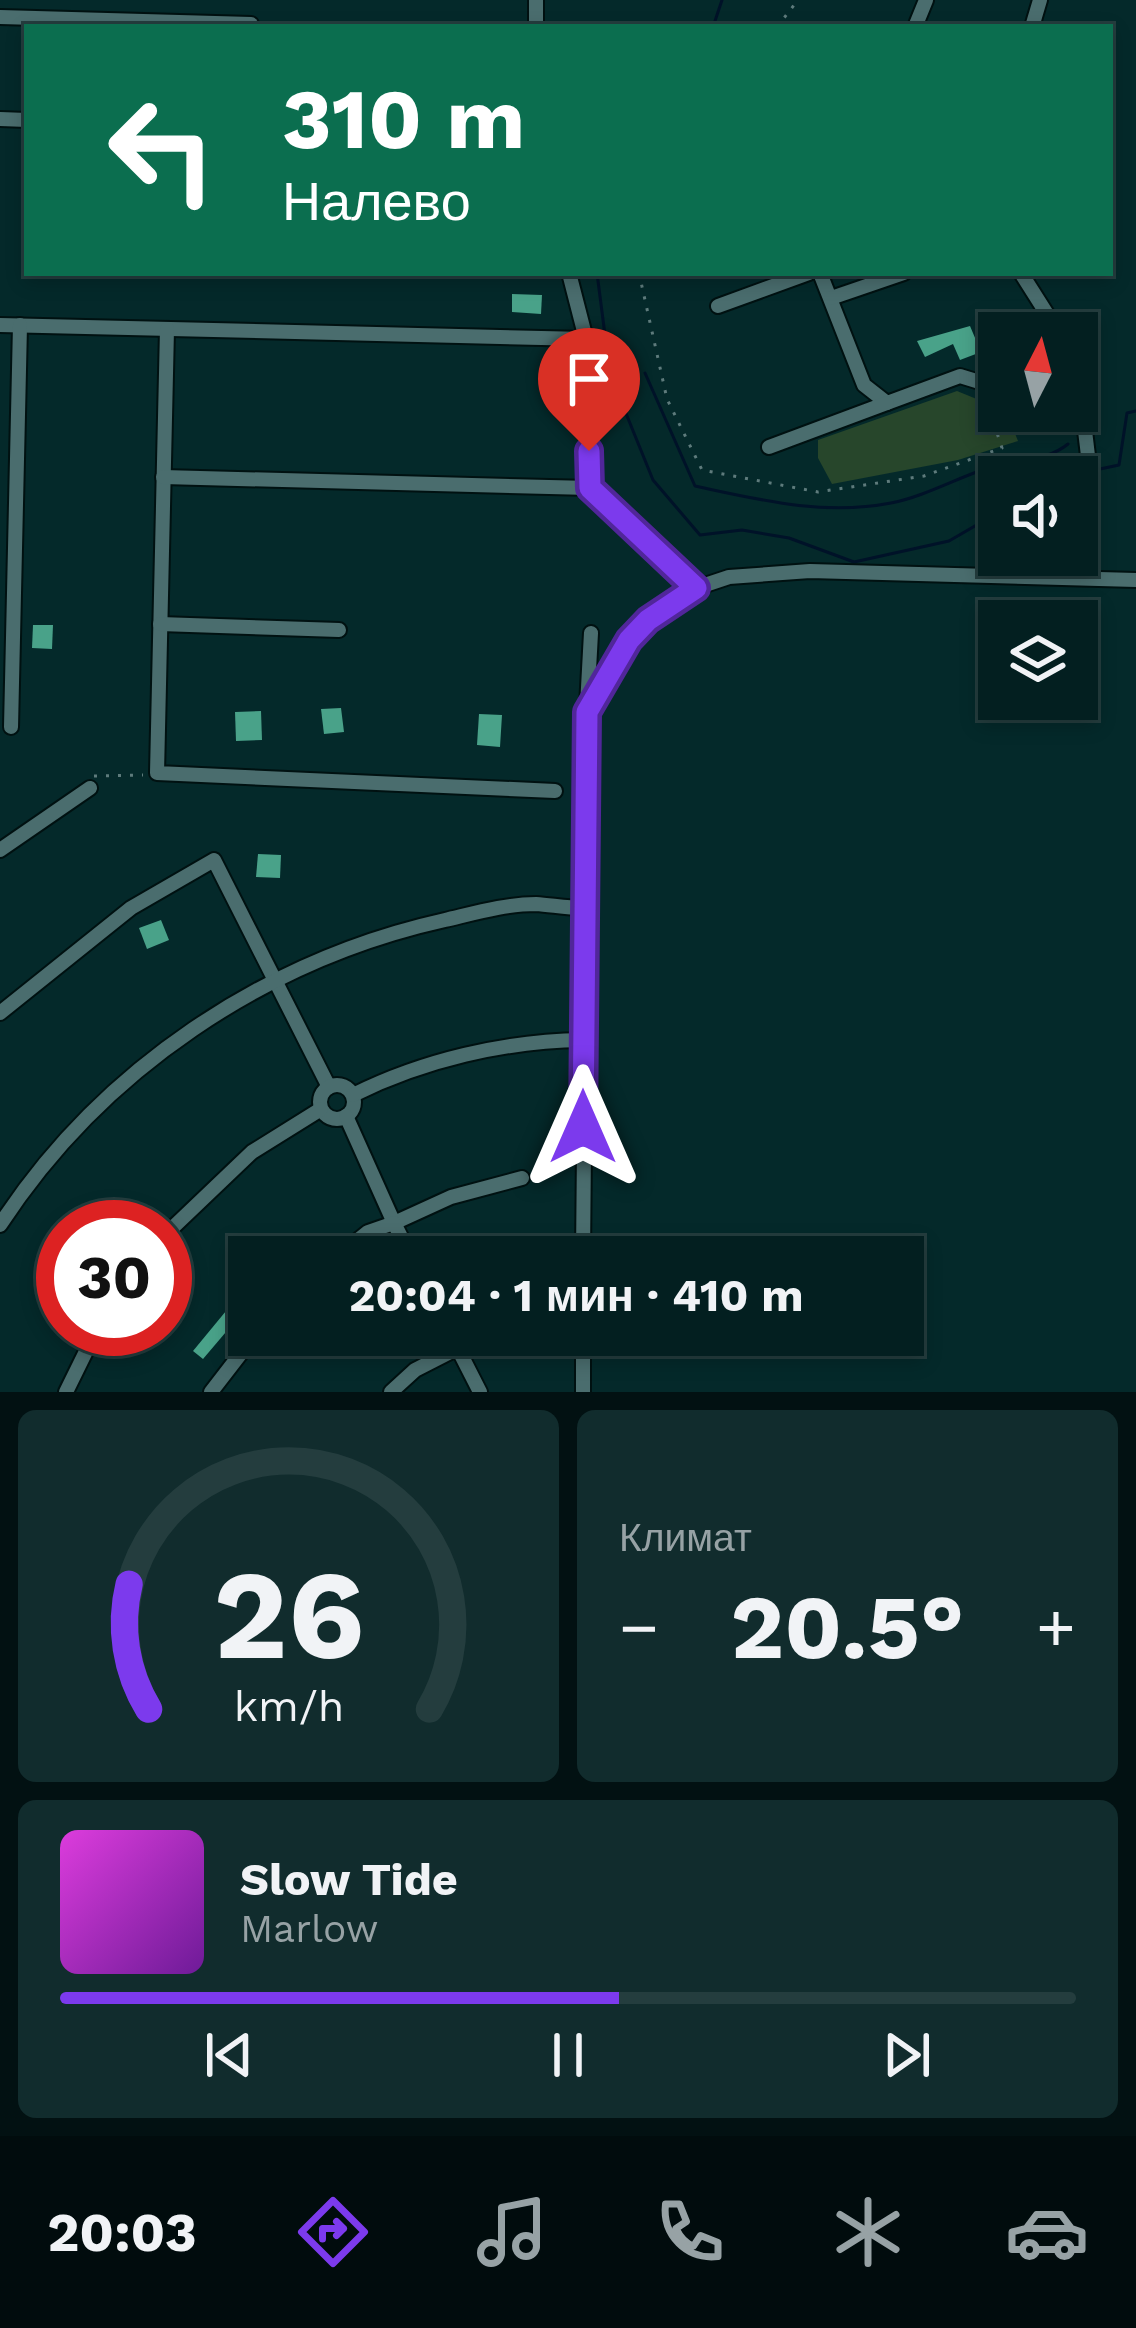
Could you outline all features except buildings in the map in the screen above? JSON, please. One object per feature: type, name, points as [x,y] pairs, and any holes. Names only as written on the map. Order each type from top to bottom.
[{"type":"street","points":[[0,17],[250,24]]},
{"type":"street","points":[[570,276],[586,339],[590,488]]},
{"type":"street","points":[[718,306],[801,276]]},
{"type":"street","points":[[821,276],[864,386],[887,403]]},
{"type":"street","points":[[832,298],[895,276]]},
{"type":"street","points":[[1023,276],[1046,312]]},
{"type":"street","points":[[0,325],[586,339]]},
{"type":"street","points":[[11,728],[8,476],[20,326]]},
{"type":"street","points":[[166,329],[157,773],[555,790]]},
{"type":"street","points":[[769,447],[960,376],[978,382]]},
{"type":"street","points":[[164,477],[590,488],[696,588]]},
{"type":"street","points":[[587,712],[629,640],[648,620],[696,588],[764,572],[1136,580]]},
{"type":"street","points":[[160,624],[339,630]]},
{"type":"street","points":[[583,1236],[582,908],[591,633]]},
{"type":"street","points":[[0,850],[90,788]]},
{"type":"street","points":[[0,1013],[131,908],[214,860],[328,1087]]},
{"type":"street","points":[[0,1225],[62,1139],[129,1076],[275,979],[409,928],[539,904],[582,908]]},
{"type":"street","points":[[353,1095],[452,1058],[507,1046],[583,1040]]},
{"type":"street","points":[[346,1116],[332,1118],[321,1108],[320,1096],[328,1087],[343,1085],[353,1095]]},
{"type":"street","points":[[353,1095],[346,1116],[400,1236]]},
{"type":"street","points":[[192,1210],[252,1153],[321,1108]]},
{"type":"street","points":[[363,1236],[452,1197],[522,1178]]},
{"type":"street","points":[[66,1392],[84,1356]]},
{"type":"street","points":[[211,1392],[239,1356]]},
{"type":"street","points":[[391,1392],[434,1356]]},
{"type":"street","points":[[461,1356],[479,1392]]},
{"type":"street","points":[[583,1356],[583,1392]]},
{"type":"path","points":[[779,24],[798,0]]},
{"type":"path","points":[[90,788],[88,781],[98,773],[157,773]]},
{"type":"green space","points":[[957,391],[978,400],[978,432],[1014,432],[1018,441],[958,460],[832,484],[818,458],[818,440]]},
{"type":"waterway","points":[[714,24],[722,0]]},
{"type":"waterway","points":[[597,276],[610,374],[653,480],[700,535],[742,530],[789,538],[854,562],[949,541],[978,524]]},
{"type":"waterway","points":[[645,373],[695,486],[768,501],[841,508],[891,503],[1068,444]]},
{"type":"waterway","points":[[1100,469],[1119,465],[1127,413],[1136,411]]},
{"type":"route","points":[[583,1127],[587,712],[629,640],[648,620],[696,588],[590,488],[589,451]]}]
